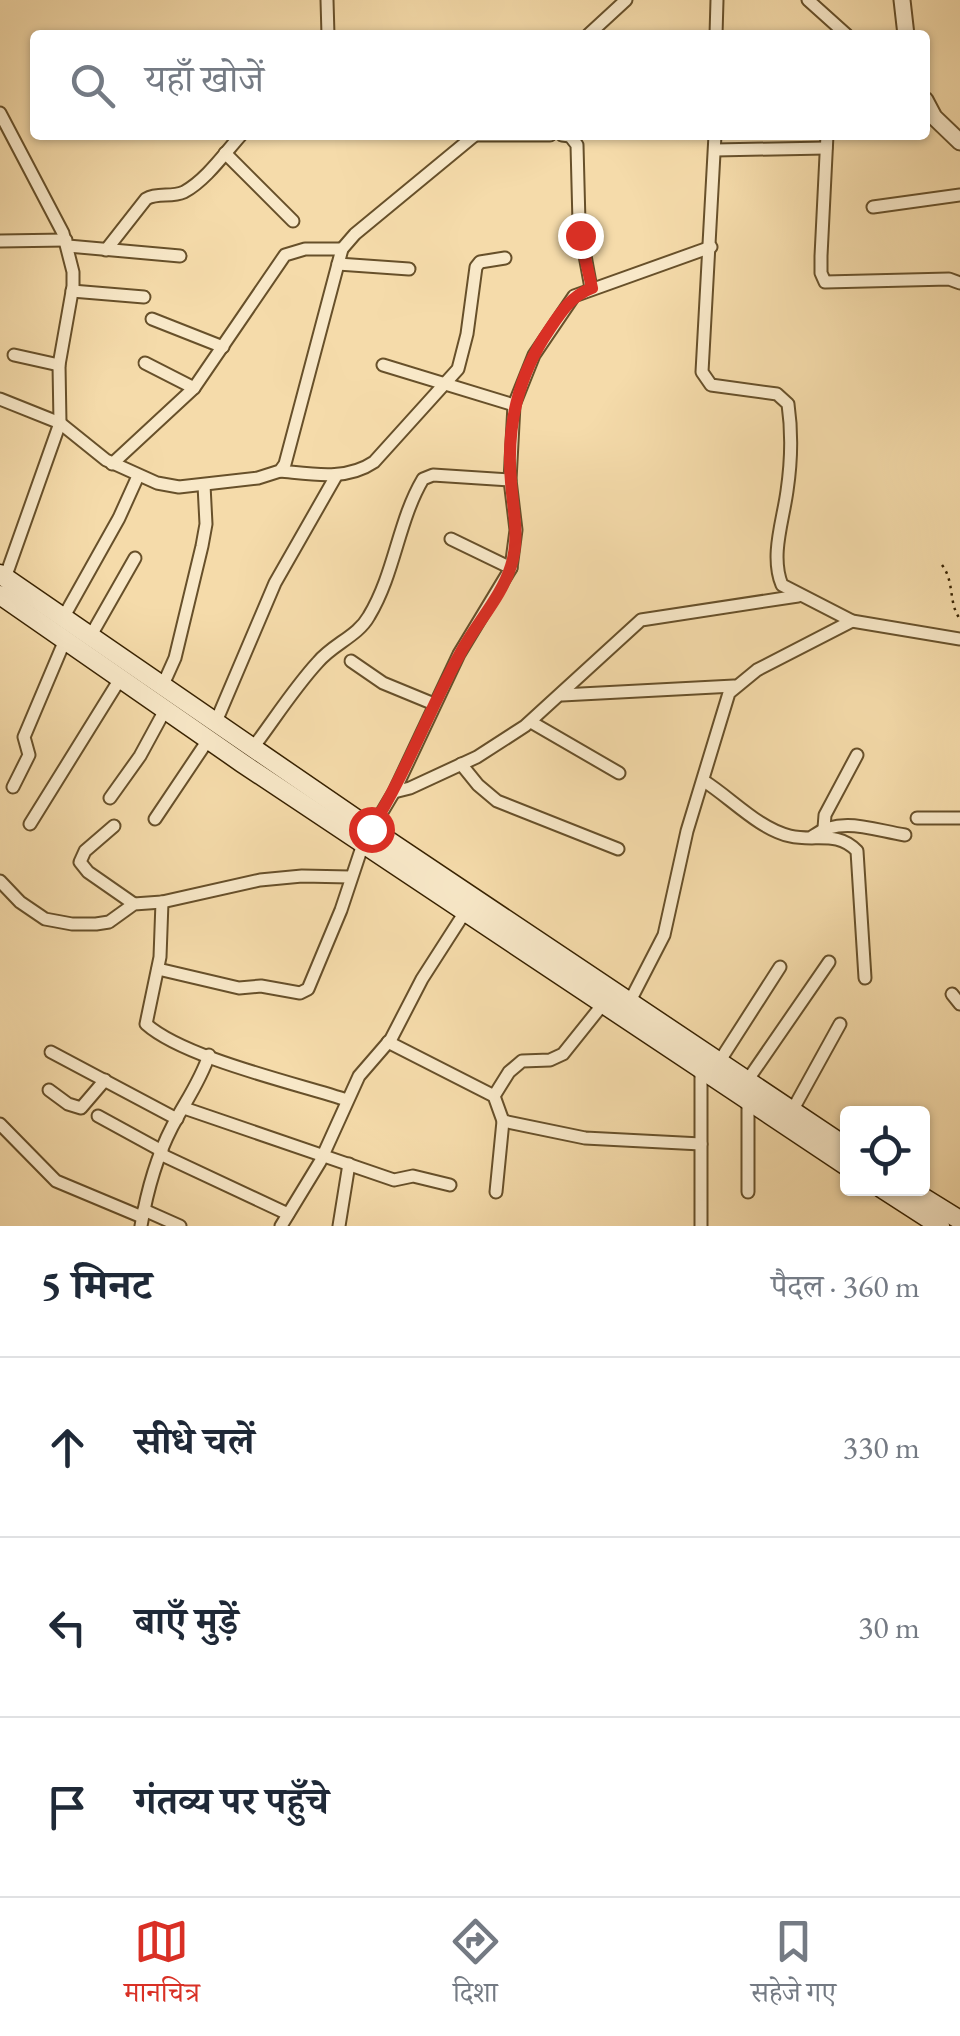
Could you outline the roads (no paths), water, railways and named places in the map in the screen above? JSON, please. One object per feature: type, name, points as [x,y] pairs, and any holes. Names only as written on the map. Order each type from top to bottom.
[{"type":"main road","points":[[1,584],[63,618],[162,687],[212,732],[367,836],[630,1001],[748,1101],[840,1162]]},
{"type":"main road","points":[[1,584],[65,640],[120,679],[165,710],[252,748],[465,912],[603,1004],[710,1066],[747,1081],[840,1143]]},
{"type":"main road","points":[[893,1196],[940,1226]]},
{"type":"main road","points":[[921,1196],[960,1220]]},
{"type":"street","points":[[327,0],[328,30]]},
{"type":"street","points":[[594,30],[626,0]]},
{"type":"street","points":[[716,30],[717,0]]},
{"type":"street","points":[[808,0],[831,29]]},
{"type":"street","points":[[902,0],[905,30]]},
{"type":"street","points":[[930,109],[960,142]]},
{"type":"street","points":[[0,113],[5,137],[66,243],[73,272],[60,365],[60,424],[1,584]]},
{"type":"street","points":[[106,250],[146,199],[189,189],[236,140]]},
{"type":"street","points":[[280,472],[342,249],[468,140]]},
{"type":"street","points":[[574,140],[579,159],[579,223],[592,288]]},
{"type":"street","points":[[715,140],[702,372],[711,386],[777,394],[788,404],[789,474],[778,546],[782,585],[852,621],[960,639]]},
{"type":"street","points":[[714,150],[826,141],[821,273],[825,282],[950,279],[960,284]]},
{"type":"street","points":[[225,152],[292,221]]},
{"type":"street","points":[[873,208],[960,195]]},
{"type":"street","points":[[0,241],[66,243],[180,256]]},
{"type":"street","points":[[158,969],[238,988],[255,986],[304,992],[334,928],[367,836],[394,792],[434,704],[511,568],[516,530],[510,480],[514,405],[534,356],[574,296],[711,247]]},
{"type":"street","points":[[112,464],[194,388],[285,255],[305,249],[342,249]]},
{"type":"street","points":[[0,398],[60,424],[112,464],[179,487],[280,472],[336,476],[365,468],[446,384],[463,358],[476,267],[480,262],[505,258]]},
{"type":"street","points":[[338,264],[410,270]]},
{"type":"street","points":[[72,291],[144,297]]},
{"type":"street","points":[[152,319],[222,347]]},
{"type":"street","points":[[14,356],[60,365]]},
{"type":"street","points":[[145,364],[194,388]]},
{"type":"street","points":[[383,364],[514,405]]},
{"type":"street","points":[[252,748],[318,661],[359,629],[370,614],[388,578],[413,496],[423,479],[434,475],[510,480]]},
{"type":"street","points":[[63,618],[138,476]]},
{"type":"street","points":[[155,819],[212,732],[275,583],[336,476]]},
{"type":"street","points":[[162,687],[175,658],[204,535],[204,485]]},
{"type":"street","points":[[451,539],[511,568]]},
{"type":"street","points":[[90,637],[136,558]]},
{"type":"street","points":[[394,792],[478,757],[532,722],[641,620],[798,596]]},
{"type":"street","points":[[630,1001],[664,935],[721,712],[734,686],[852,621]]},
{"type":"street","points":[[13,787],[28,755],[24,737],[65,640]]},
{"type":"street","points":[[351,661],[383,682],[434,704]]},
{"type":"street","points":[[30,824],[120,679]]},
{"type":"street","points":[[562,694],[734,686]]},
{"type":"street","points":[[110,798],[132,770],[165,710]]},
{"type":"street","points":[[532,722],[619,773]]},
{"type":"street","points":[[818,832],[857,755]]},
{"type":"street","points":[[461,764],[490,797],[618,849]]},
{"type":"street","points":[[704,781],[778,832],[790,836],[845,824],[905,835]]},
{"type":"street","points":[[918,818],[960,818]]},
{"type":"street","points":[[114,826],[85,851],[80,862],[134,904]]},
{"type":"street","points":[[818,832],[842,839],[857,851],[865,978]]},
{"type":"street","points":[[0,880],[20,902],[45,919],[109,922],[134,904],[162,902],[260,880],[350,877]]},
{"type":"street","points":[[162,902],[158,969],[146,1024],[209,1056],[347,1100]]},
{"type":"street","points":[[98,1116],[285,1220],[323,1154],[359,1076],[388,1042],[465,912]]},
{"type":"street","points":[[747,1081],[829,962]]},
{"type":"street","points":[[701,1226],[701,1144],[710,1066],[780,967]]},
{"type":"street","points":[[494,1096],[522,1060],[550,1060],[563,1054],[603,1004]]},
{"type":"street","points":[[792,1111],[840,1024]]},
{"type":"street","points":[[388,1042],[494,1096],[503,1121],[496,1192]]},
{"type":"street","points":[[51,1052],[180,1113],[323,1154],[394,1180],[413,1176],[450,1185]]},
{"type":"street","points":[[142,1218],[161,1152],[200,1081],[209,1056]]},
{"type":"street","points":[[49,1090],[81,1108],[104,1080]]},
{"type":"street","points":[[748,1101],[748,1192]]},
{"type":"street","points":[[503,1121],[584,1138],[701,1144]]},
{"type":"street","points":[[0,1124],[56,1181],[142,1218],[180,1226]]},
{"type":"street","points":[[339,1226],[350,1164]]}]
